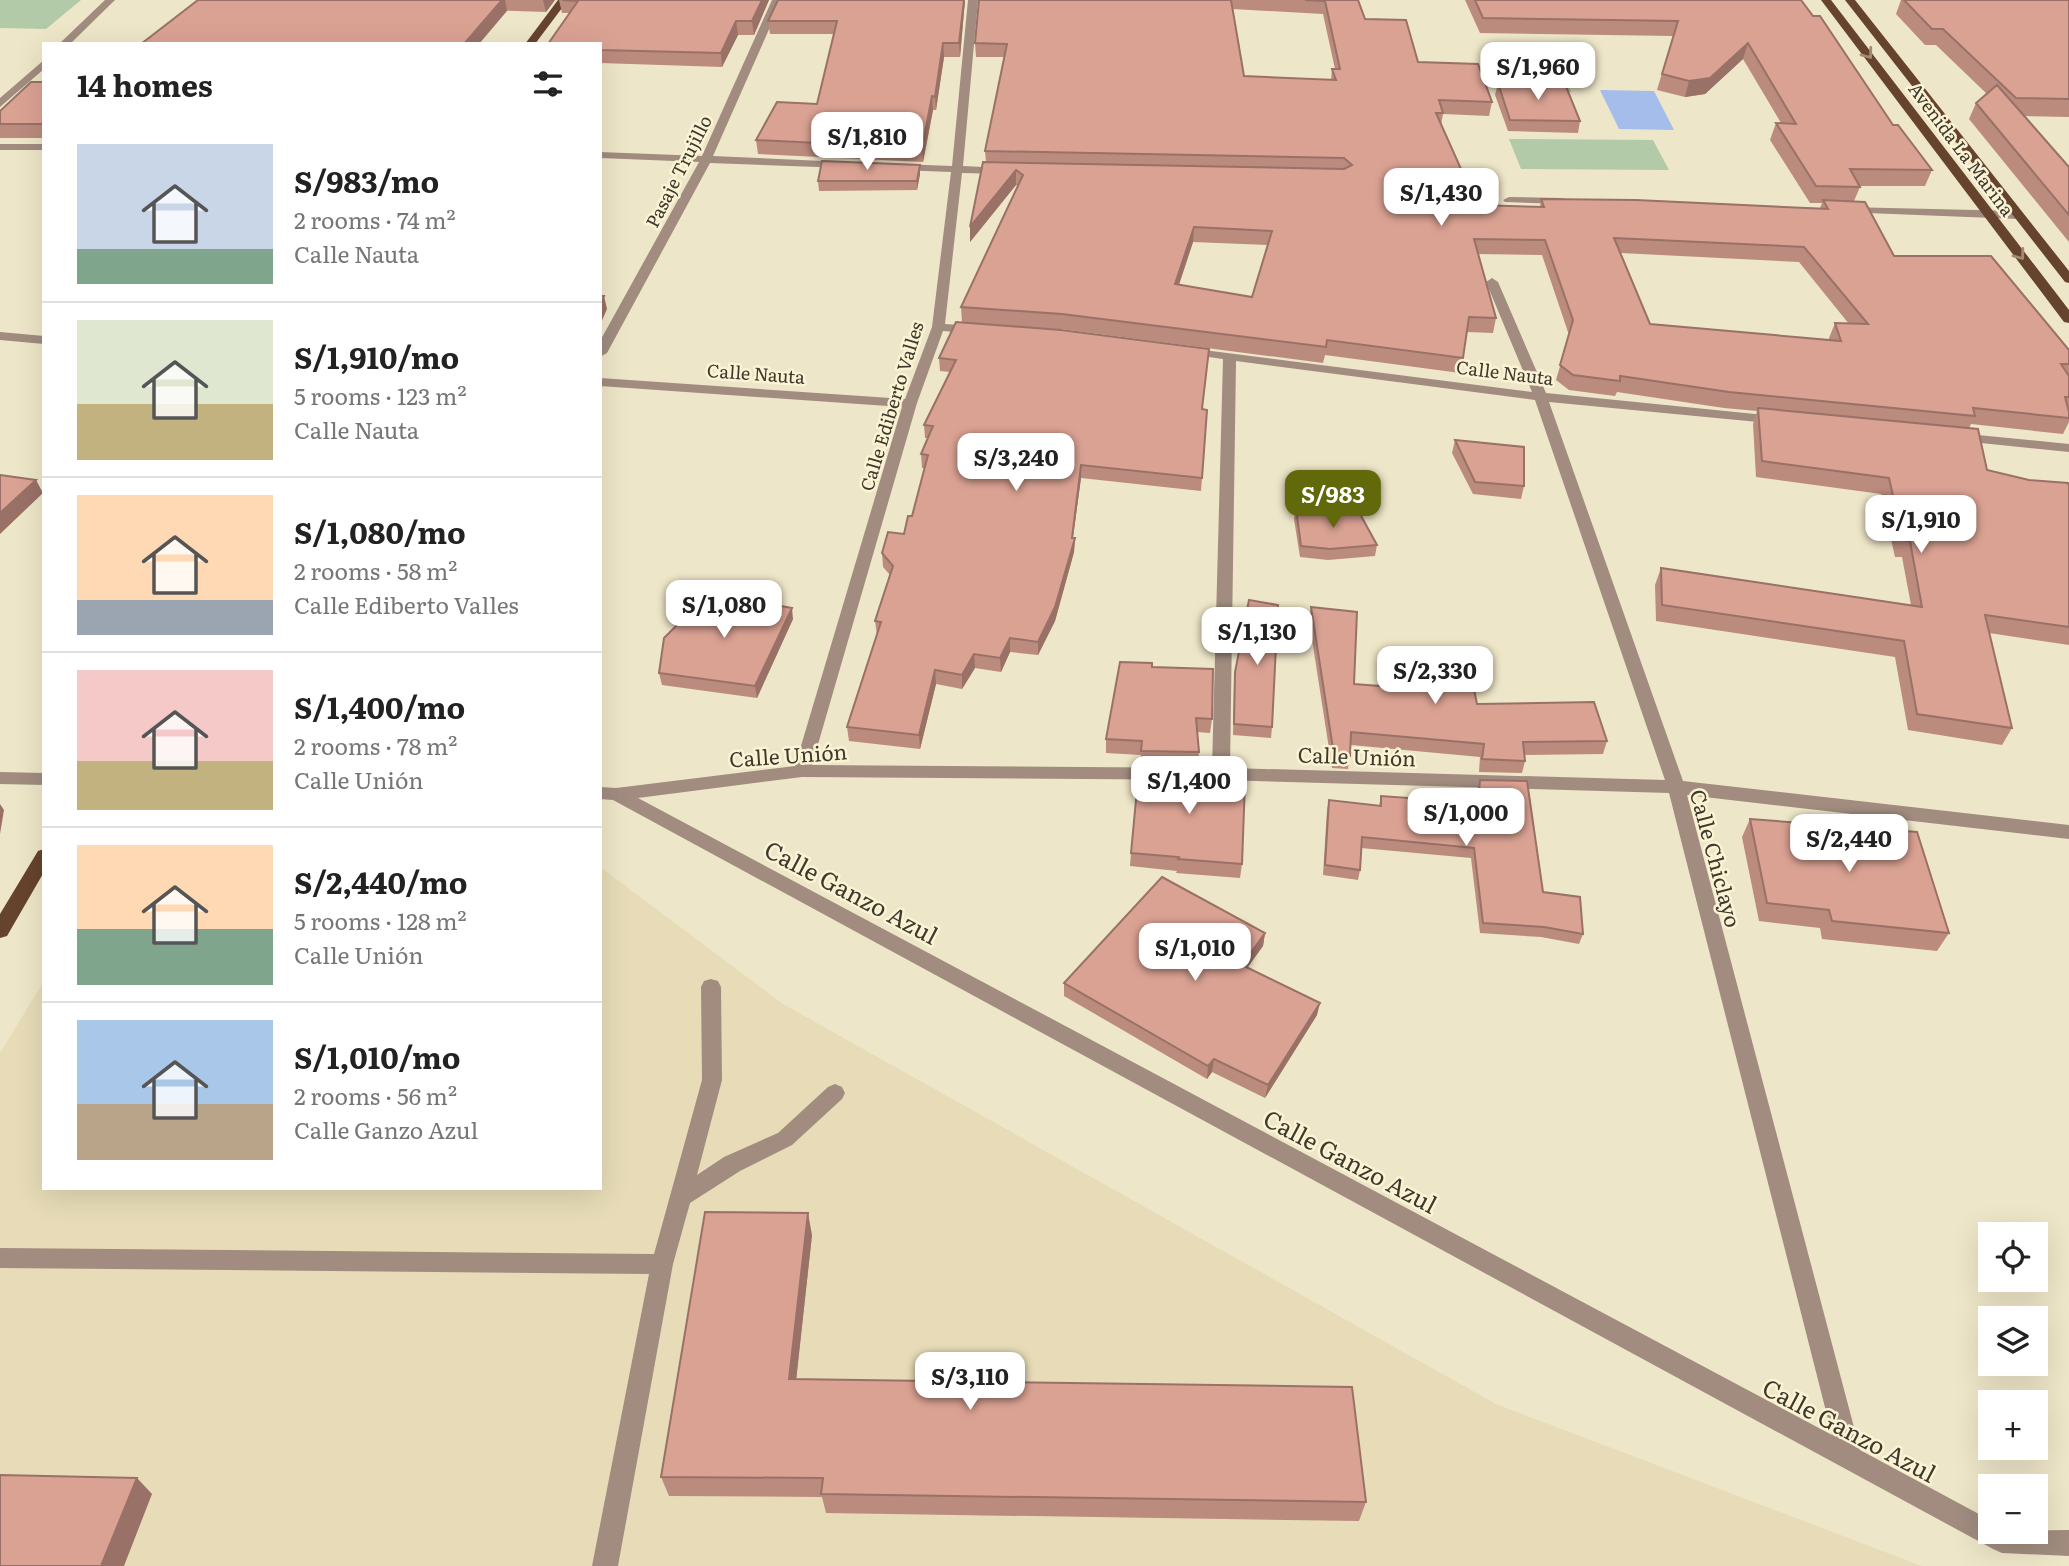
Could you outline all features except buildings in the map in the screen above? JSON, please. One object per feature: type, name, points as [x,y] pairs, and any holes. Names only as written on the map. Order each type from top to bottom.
[{"type":"main road","points":[[532,42],[563,0]]},
{"type":"main road","name":"Avenida La Marina","points":[[1826,0],[2069,319]]},
{"type":"main road","name":"Avenida La Marina","points":[[1850,0],[2069,279]]},
{"type":"main road","points":[[0,931],[42,859]]},
{"type":"street","points":[[66,42],[110,0]]},
{"type":"street","name":"Pasaje Trujillo","points":[[602,349],[707,158],[777,0]]},
{"type":"street","name":"Calle Ediberto Valles","points":[[802,771],[910,403],[937,327],[957,170],[973,0]]},
{"type":"street","points":[[0,104],[42,65]]},
{"type":"street","points":[[0,147],[42,147]]},
{"type":"street","points":[[602,155],[860,165]]},
{"type":"street","points":[[888,167],[1012,171]]},
{"type":"street","points":[[1508,200],[1577,202]]},
{"type":"street","points":[[1839,210],[2018,215]]},
{"type":"street","name":"Calle Chiclayo","points":[[1492,282],[1541,397],[1676,787],[1850,1460]]},
{"type":"street","points":[[937,327],[993,331]]},
{"type":"street","points":[[0,336],[42,340]]},
{"type":"street","name":"Calle Nauta","points":[[1165,348],[1541,397],[1791,421]]},
{"type":"street","points":[[1221,774],[1230,356]]},
{"type":"street","name":"Calle Nauta","points":[[602,382],[910,403]]},
{"type":"street","points":[[1944,436],[2069,448]]},
{"type":"street","name":"Calle Unión","points":[[608,793],[802,771],[1221,774],[1676,787],[2069,832]]},
{"type":"street","points":[[0,778],[42,779]]},
{"type":"street","name":"Calle Ganzo Azul","points":[[608,793],[2002,1540],[2069,1543]]},
{"type":"street","points":[[605,1566],[662,1264],[712,1080],[711,987]]},
{"type":"street","points":[[680,1197],[732,1164],[785,1139],[835,1093]]},
{"type":"street","points":[[0,1258],[662,1264]]},
{"type":"shaded area","points":[[602,868],[783,1004],[1496,1404],[1922,1566],[0,1566],[0,1053],[42,984],[42,1190],[602,1190]]},
{"type":"green space","points":[[0,0],[81,0],[46,29],[0,28]]},
{"type":"green space","points":[[1493,46],[1554,47],[1571,92],[1508,90]]},
{"type":"green space","points":[[1509,139],[1653,140],[1669,170],[1521,169]]},
{"type":"water","points":[[1600,90],[1654,91],[1674,130],[1619,129]]}]
